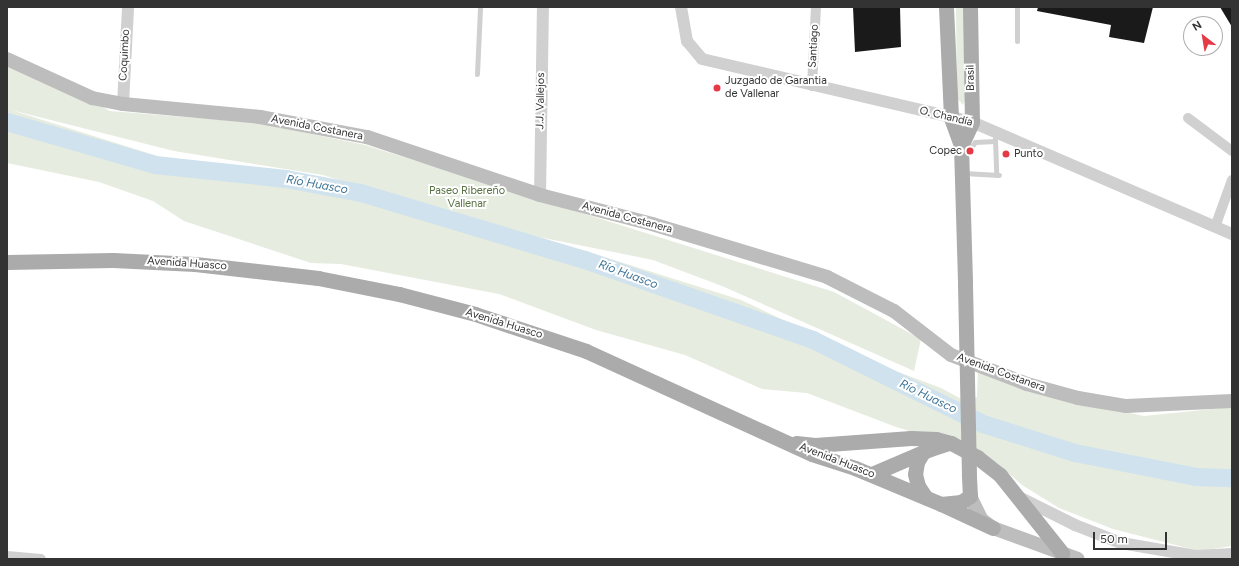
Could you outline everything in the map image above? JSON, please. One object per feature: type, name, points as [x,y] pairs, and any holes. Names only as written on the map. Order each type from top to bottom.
[{"type":"main road","name":"Brasil","points":[[946,7],[952,118],[961,146],[965,173],[965,284],[970,496]]},
{"type":"main road","name":"Brasil","points":[[961,146],[972,122],[970,7]]},
{"type":"main road","name":"Avenida Costanera","points":[[7,59],[92,98],[123,104],[260,118],[367,137],[540,195],[652,224],[827,277],[894,311],[951,355],[1027,384],[1078,398],[1126,406],[1232,401]]},
{"type":"main road","name":"Avenida Huasco","points":[[7,262],[113,260],[195,264],[298,275],[399,294],[475,314],[586,351],[820,457],[872,474],[941,504],[961,502],[970,496]]},
{"type":"main road","points":[[788,442],[815,445],[911,438],[936,438],[951,443],[989,466],[1019,497],[1038,526],[1062,553]]},
{"type":"main road","points":[[855,468],[854,452],[859,445],[867,441]]},
{"type":"main road","points":[[872,474],[923,452],[951,443]]},
{"type":"main road","points":[[923,452],[917,462],[915,474],[918,486],[926,498]]},
{"type":"main road","points":[[970,496],[981,519],[993,528]]},
{"type":"main road","points":[[941,504],[993,528],[1078,559]]},
{"type":"street","name":"Coquimbo","points":[[123,104],[128,7]]},
{"type":"street","name":"J.J. Vallejos","points":[[540,195],[543,7]]},
{"type":"street","name":"O. Chandía","points":[[682,7],[687,41],[702,59],[812,86],[972,122],[995,136],[1232,234]]},
{"type":"street","name":"Santiago","points":[[812,86],[816,7]]},
{"type":"street","points":[[1188,118],[1232,151]]},
{"type":"street","points":[[1215,227],[1232,180]]},
{"type":"street","points":[[1019,497],[1075,525],[1121,543],[1196,556],[1232,554]]},
{"type":"street","points":[[7,556],[41,559]]},
{"type":"lane","points":[[477,74],[480,7]]},
{"type":"lane","points":[[1017,7],[1018,41]]},
{"type":"lane","points":[[995,136],[998,175],[965,173],[968,150],[972,143],[995,136]]},
{"type":"green space","points":[[956,7],[966,7],[967,96],[963,105],[957,98]]},
{"type":"green space","name":"Paseo Ribereño Vallenar","points":[[7,63],[66,87],[110,111],[258,123],[365,145],[834,292],[921,339],[914,371],[722,286],[653,260],[490,227],[492,236],[569,257],[579,249],[741,300],[877,364],[941,388],[965,401],[977,397],[978,371],[1050,396],[1144,416],[1232,407],[1232,546],[1199,551],[1113,529],[1059,508],[1022,485],[998,464],[978,452],[896,427],[807,393],[762,389],[685,355],[596,330],[499,294],[341,264],[311,263],[184,221],[153,201],[99,182],[7,163]],"holes":[[[11,110],[174,151],[323,175],[437,211],[340,189],[189,166]]]},
{"type":"building","points":[[853,7],[900,7],[901,47],[855,52]]},
{"type":"building","points":[[1038,7],[1153,7],[1144,43],[1109,37],[1111,25],[1037,11]]},
{"type":"building","points":[[1220,7],[1232,7],[1232,27]]},
{"type":"waterway","name":"Río Huasco","points":[[7,122],[155,165],[286,179],[361,193],[585,260],[813,340],[983,424],[1075,453],[1196,477],[1232,478]]},
{"type":"place","name":"Juzgado de Garantia de Vallenar","points":[[717,88]]},
{"type":"place","name":"Copec","points":[[970,151]]},
{"type":"place","name":"Punto","points":[[1006,154]]}]
